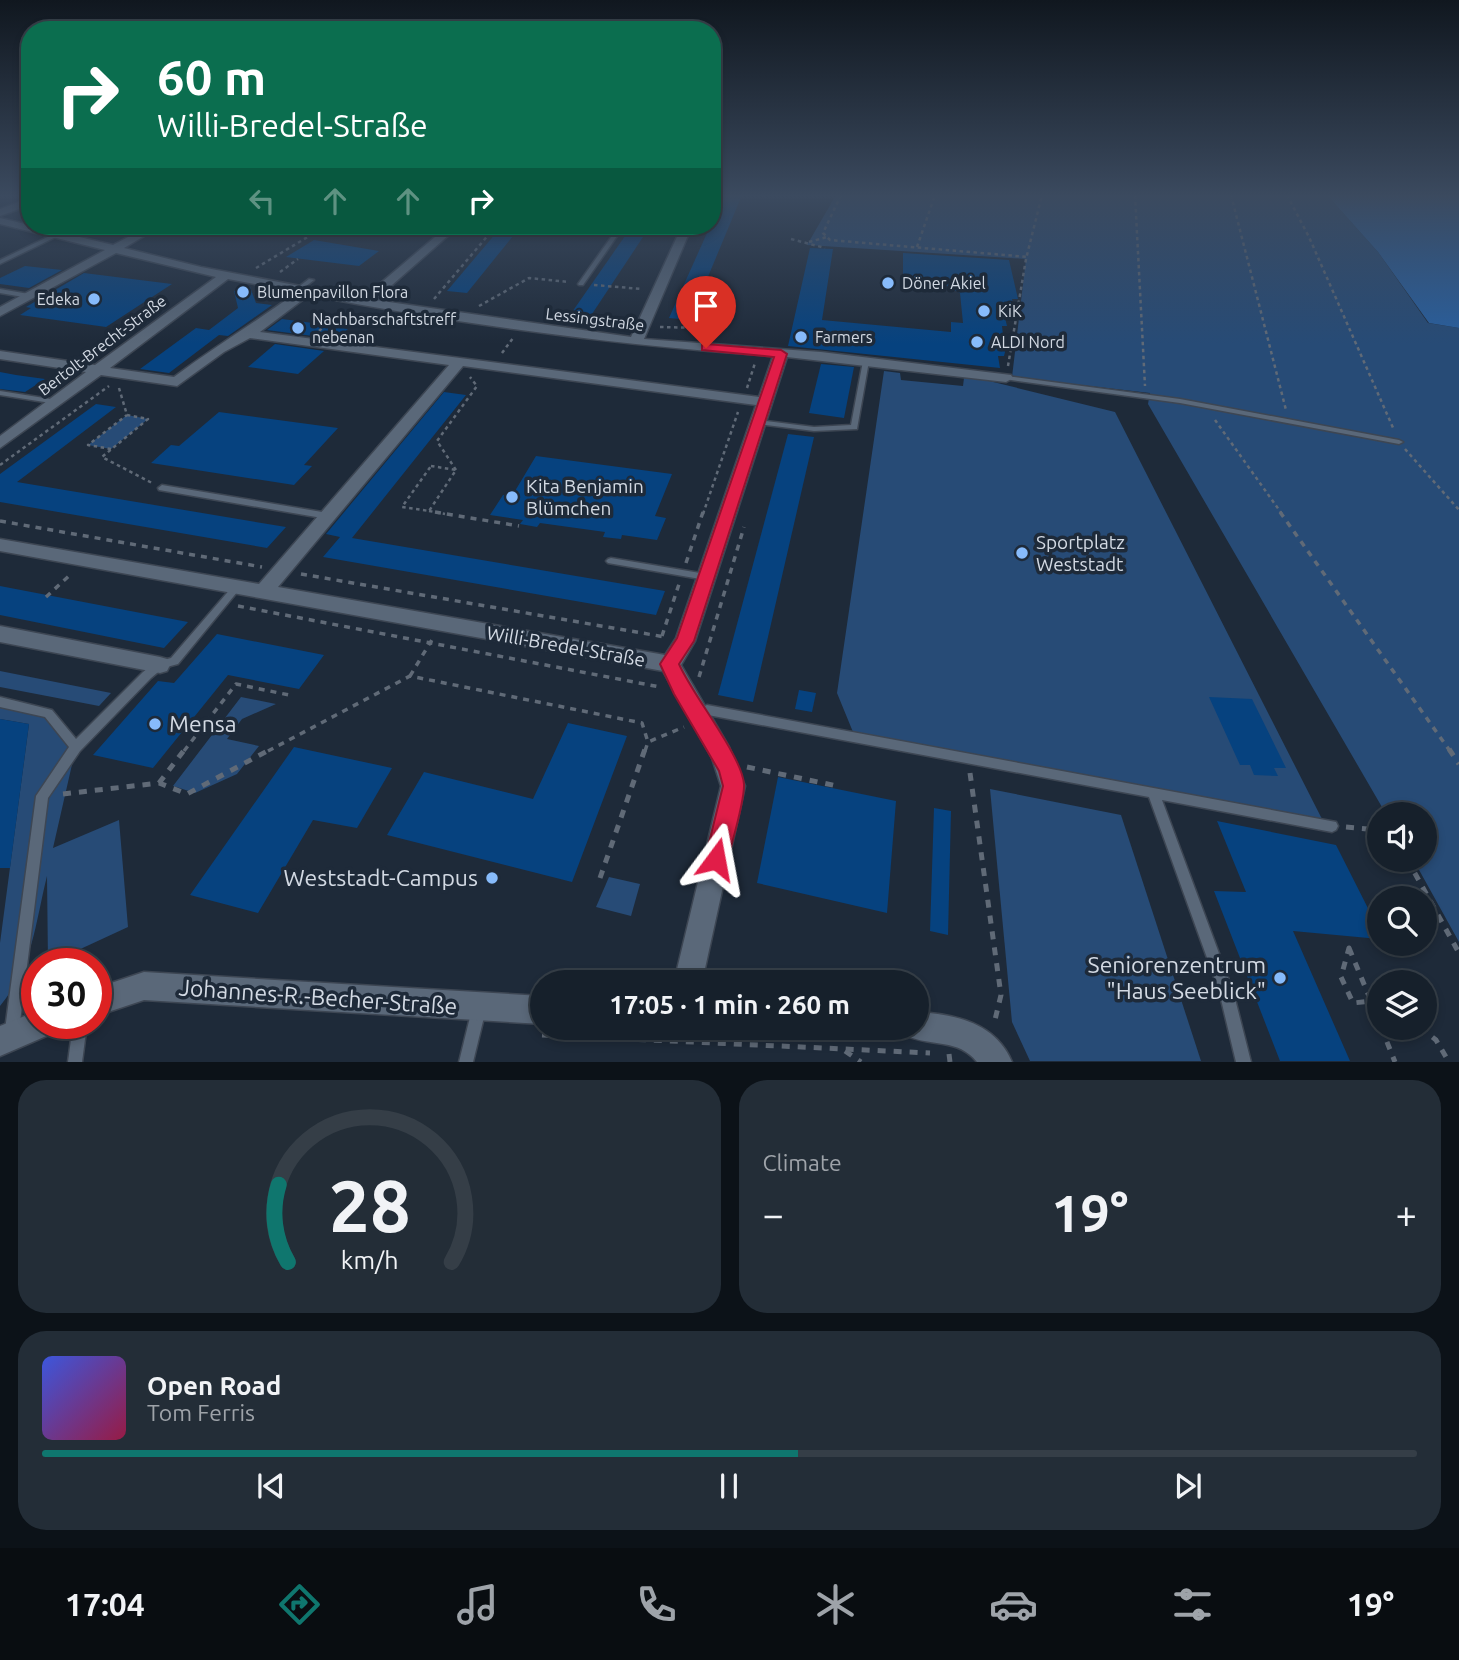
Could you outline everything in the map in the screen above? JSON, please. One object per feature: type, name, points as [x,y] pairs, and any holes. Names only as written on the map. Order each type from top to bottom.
[{"type":"street","name":"Lessingstraße","points":[[100,245],[226,275],[305,287],[365,302],[636,342],[707,345],[1006,378]]},
{"type":"street","points":[[0,312],[121,245]]},
{"type":"street","points":[[365,302],[434,245]]},
{"type":"street","points":[[636,342],[680,245]]},
{"type":"street","name":"Bertolt-Brecht-Straße","points":[[0,443],[226,275]]},
{"type":"street","points":[[0,355],[177,382],[219,349],[248,334],[305,287]]},
{"type":"street","points":[[248,334],[764,402]]},
{"type":"street","name":"Willi-Bredel-Straße","points":[[0,545],[85,561],[230,596],[262,593],[670,664],[685,641],[781,354]]},
{"type":"street","points":[[262,593],[459,362]]},
{"type":"street","points":[[0,634],[160,665]]},
{"type":"street","points":[[670,664],[692,720],[729,768],[733,786],[691,970]]},
{"type":"street","name":"Johannes-R.-Becher-Straße","points":[[112,997],[144,986],[530,1009]]},
{"type":"street","points":[[929,1027],[946,1028],[987,1051]]},
{"type":"lane","points":[[0,262],[39,245]]},
{"type":"lane","points":[[582,284],[609,245]]},
{"type":"lane","points":[[0,255],[10,257]]},
{"type":"lane","points":[[0,291],[29,296]]},
{"type":"lane","points":[[758,422],[814,429],[854,427],[866,362]]},
{"type":"lane","points":[[1006,378],[1143,395],[1399,442]]},
{"type":"lane","points":[[1,394],[57,402]]},
{"type":"lane","points":[[162,488],[328,516]]},
{"type":"lane","points":[[611,561],[706,577]]},
{"type":"lane","points":[[6,1038],[41,796],[76,747],[160,665],[174,661],[230,596]]},
{"type":"lane","points":[[0,702],[48,713],[76,747]]},
{"type":"lane","points":[[692,720],[707,710],[1332,826]]},
{"type":"lane","points":[[1154,795],[1226,991],[1244,1062]]},
{"type":"lane","points":[[466,1062],[479,1007]]},
{"type":"lane","points":[[75,1062],[78,1039]]},
{"type":"path","points":[[242,278],[296,245]]},
{"type":"path","points":[[432,300],[481,245]]},
{"type":"path","points":[[815,245],[825,248]]},
{"type":"path","points":[[887,245],[1028,257]]},
{"type":"path","points":[[1006,378],[1031,245]]},
{"type":"path","points":[[1138,245],[1146,377],[1143,395]]},
{"type":"path","points":[[1244,245],[1290,422]]},
{"type":"path","points":[[1312,245],[1399,442],[1459,510]]},
{"type":"path","points":[[278,273],[298,260]]},
{"type":"path","points":[[474,308],[529,278],[660,290]]},
{"type":"path","points":[[305,342],[341,311]]},
{"type":"path","points":[[644,327],[704,328]]},
{"type":"path","points":[[456,470],[437,441],[477,386],[459,362]]},
{"type":"path","points":[[662,637],[755,363]]},
{"type":"path","points":[[0,465],[117,380],[127,415]]},
{"type":"path","points":[[1205,406],[1459,764]]},
{"type":"path","points":[[111,449],[88,445],[127,415],[148,419],[102,457],[162,488]]},
{"type":"path","points":[[456,470],[431,466],[402,507],[519,526]]},
{"type":"path","points":[[429,512],[456,470]]},
{"type":"path","points":[[230,596],[429,644],[657,685],[668,694],[696,683],[748,515]]},
{"type":"path","points":[[0,521],[709,645]]},
{"type":"path","points":[[46,597],[85,561]]},
{"type":"path","points":[[41,796],[159,783],[187,794],[410,676],[642,723],[648,742],[600,878]]},
{"type":"path","points":[[159,783],[236,684],[289,695]]},
{"type":"path","points":[[648,742],[692,720]]},
{"type":"path","points":[[528,1034],[842,1049],[950,1058],[987,1051],[1001,995],[968,760]]},
{"type":"path","points":[[729,768],[740,765],[837,786]]},
{"type":"path","points":[[1332,826],[1367,828]]},
{"type":"path","points":[[1414,872],[1459,953]]},
{"type":"path","points":[[1349,948],[1371,1000],[1353,1003],[1341,977],[1349,948]]},
{"type":"path","points":[[1386,1040],[1395,1062]]},
{"type":"path","points":[[1436,1040],[1449,1062]]},
{"type":"path","points":[[842,1049],[861,1062]]},
{"type":"shaded area","points":[[807,245],[1371,245],[1428,323],[1459,328],[1459,942],[1437,902],[1437,886],[1428,886],[1420,872],[1437,872],[1437,802],[1379,802],[1148,404],[1150,393],[1012,377],[1026,259]]},
{"type":"shaded area","points":[[1371,245],[1459,245],[1459,328],[1429,323]]},
{"type":"shaded area","name":"Sportplatz Weststadt","points":[[884,371],[900,373],[901,380],[963,386],[964,378],[985,380],[1115,412],[1322,819],[853,732],[837,693]]},
{"type":"shaded area","points":[[127,415],[148,419],[111,449],[88,445]]},
{"type":"shaded area","points":[[0,671],[111,693],[99,706],[0,687]]},
{"type":"shaded area","points":[[241,697],[276,704],[242,719],[227,739],[259,746],[237,774],[195,793],[173,786]]},
{"type":"shaded area","points":[[0,702],[48,713],[76,747],[53,848],[119,820],[128,927],[83,948],[48,948],[47,876],[30,948],[21,948],[21,973],[0,1006],[0,943],[29,724],[0,719]]},
{"type":"shaded area","points":[[990,789],[1121,815],[1201,1061],[1030,1061],[1012,1022]]},
{"type":"shaded area","points":[[609,877],[640,884],[631,916],[596,907]]},
{"type":"building","points":[[306,245],[341,245],[379,251],[359,266],[286,257]]},
{"type":"building","points":[[486,245],[506,245],[467,293],[447,291]]},
{"type":"building","points":[[619,245],[638,245],[590,317],[570,315]]},
{"type":"building","points":[[702,245],[721,245],[690,320],[669,318]]},
{"type":"building","points":[[810,248],[833,249],[822,320],[951,332],[951,322],[963,323],[960,293],[940,282],[903,280],[903,253],[1009,260],[1018,299],[1012,299],[1014,309],[1003,309],[1007,326],[1002,326],[1005,352],[1004,356],[998,356],[1000,368],[788,346]]},
{"type":"building","points":[[25,266],[62,270],[29,288],[0,284],[0,278]]},
{"type":"building","name":"Edeka","points":[[84,273],[172,284],[106,327],[20,315],[31,308],[26,307]]},
{"type":"building","points":[[250,287],[256,303],[272,305],[228,336],[219,335],[169,373],[140,369],[196,328],[209,330],[238,308],[234,291]]},
{"type":"building","points":[[282,319],[348,329],[336,339],[267,330]]},
{"type":"building","points":[[275,344],[324,351],[298,374],[248,367]]},
{"type":"building","points":[[821,364],[854,367],[844,418],[809,413]]},
{"type":"building","points":[[0,372],[45,379],[25,392],[0,389]]},
{"type":"building","points":[[444,392],[466,395],[352,538],[665,591],[656,615],[323,557],[340,537],[326,534]]},
{"type":"building","points":[[96,404],[116,407],[17,482],[286,527],[267,548],[0,502],[0,474]]},
{"type":"building","points":[[219,412],[338,428],[304,465],[312,466],[294,485],[151,463],[171,445],[179,446]]},
{"type":"building","points":[[788,434],[814,437],[753,702],[718,695]]},
{"type":"building","name":"Kita Benjamin Blümchen","points":[[536,456],[672,474],[655,516],[666,518],[657,540],[622,535],[621,539],[603,537],[605,532],[540,523],[537,527],[520,524],[523,520],[490,515],[503,495],[512,496]]},
{"type":"building","points":[[0,586],[188,622],[164,648],[0,615]]},
{"type":"building","points":[[217,634],[324,655],[299,689],[228,675],[153,768],[93,755],[158,681],[174,683]]},
{"type":"building","points":[[799,690],[816,693],[812,712],[795,709]]},
{"type":"building","points":[[1209,697],[1252,699],[1286,768],[1274,768],[1278,776],[1254,775],[1250,765],[1240,765]]},
{"type":"building","points":[[0,719],[29,724],[10,868],[0,868]]},
{"type":"building","points":[[568,723],[627,736],[572,882],[387,835],[424,772],[533,799]]},
{"type":"building","points":[[294,747],[392,768],[357,828],[313,820],[258,913],[190,895]]},
{"type":"building","points":[[778,777],[896,801],[887,913],[757,883]]},
{"type":"building","points":[[934,808],[951,811],[948,935],[930,931]]},
{"type":"building","points":[[1217,821],[1336,845],[1367,906],[1367,938],[1293,931],[1350,1061],[1280,1061],[1214,891],[1246,892]]},
{"type":"place","name":"Döner Akiel","points":[[888,283]]},
{"type":"place","name":"Blumenpavillon Flora","points":[[243,292]]},
{"type":"place","name":"Edeka","points":[[94,299]]},
{"type":"place","name":"KiK","points":[[984,311]]},
{"type":"place","name":"Nachbarschaftstreff nebenan","points":[[298,328]]},
{"type":"place","name":"Farmers","points":[[801,337]]},
{"type":"place","name":"ALDI Nord","points":[[977,342]]},
{"type":"place","name":"Kita Benjamin Blümchen","points":[[512,497]]},
{"type":"place","name":"Sportplatz Weststadt","points":[[1022,553]]},
{"type":"place","name":"Mensa","points":[[155,724]]},
{"type":"place","name":"Weststadt-Campus","points":[[492,878]]},
{"type":"place","name":"Seniorenzentrum \"Haus Seeblick\"","points":[[1280,978]]},
{"type":"route","points":[[706,348],[781,354],[685,641],[670,664],[680,689],[729,768],[733,786],[716,859]]}]
